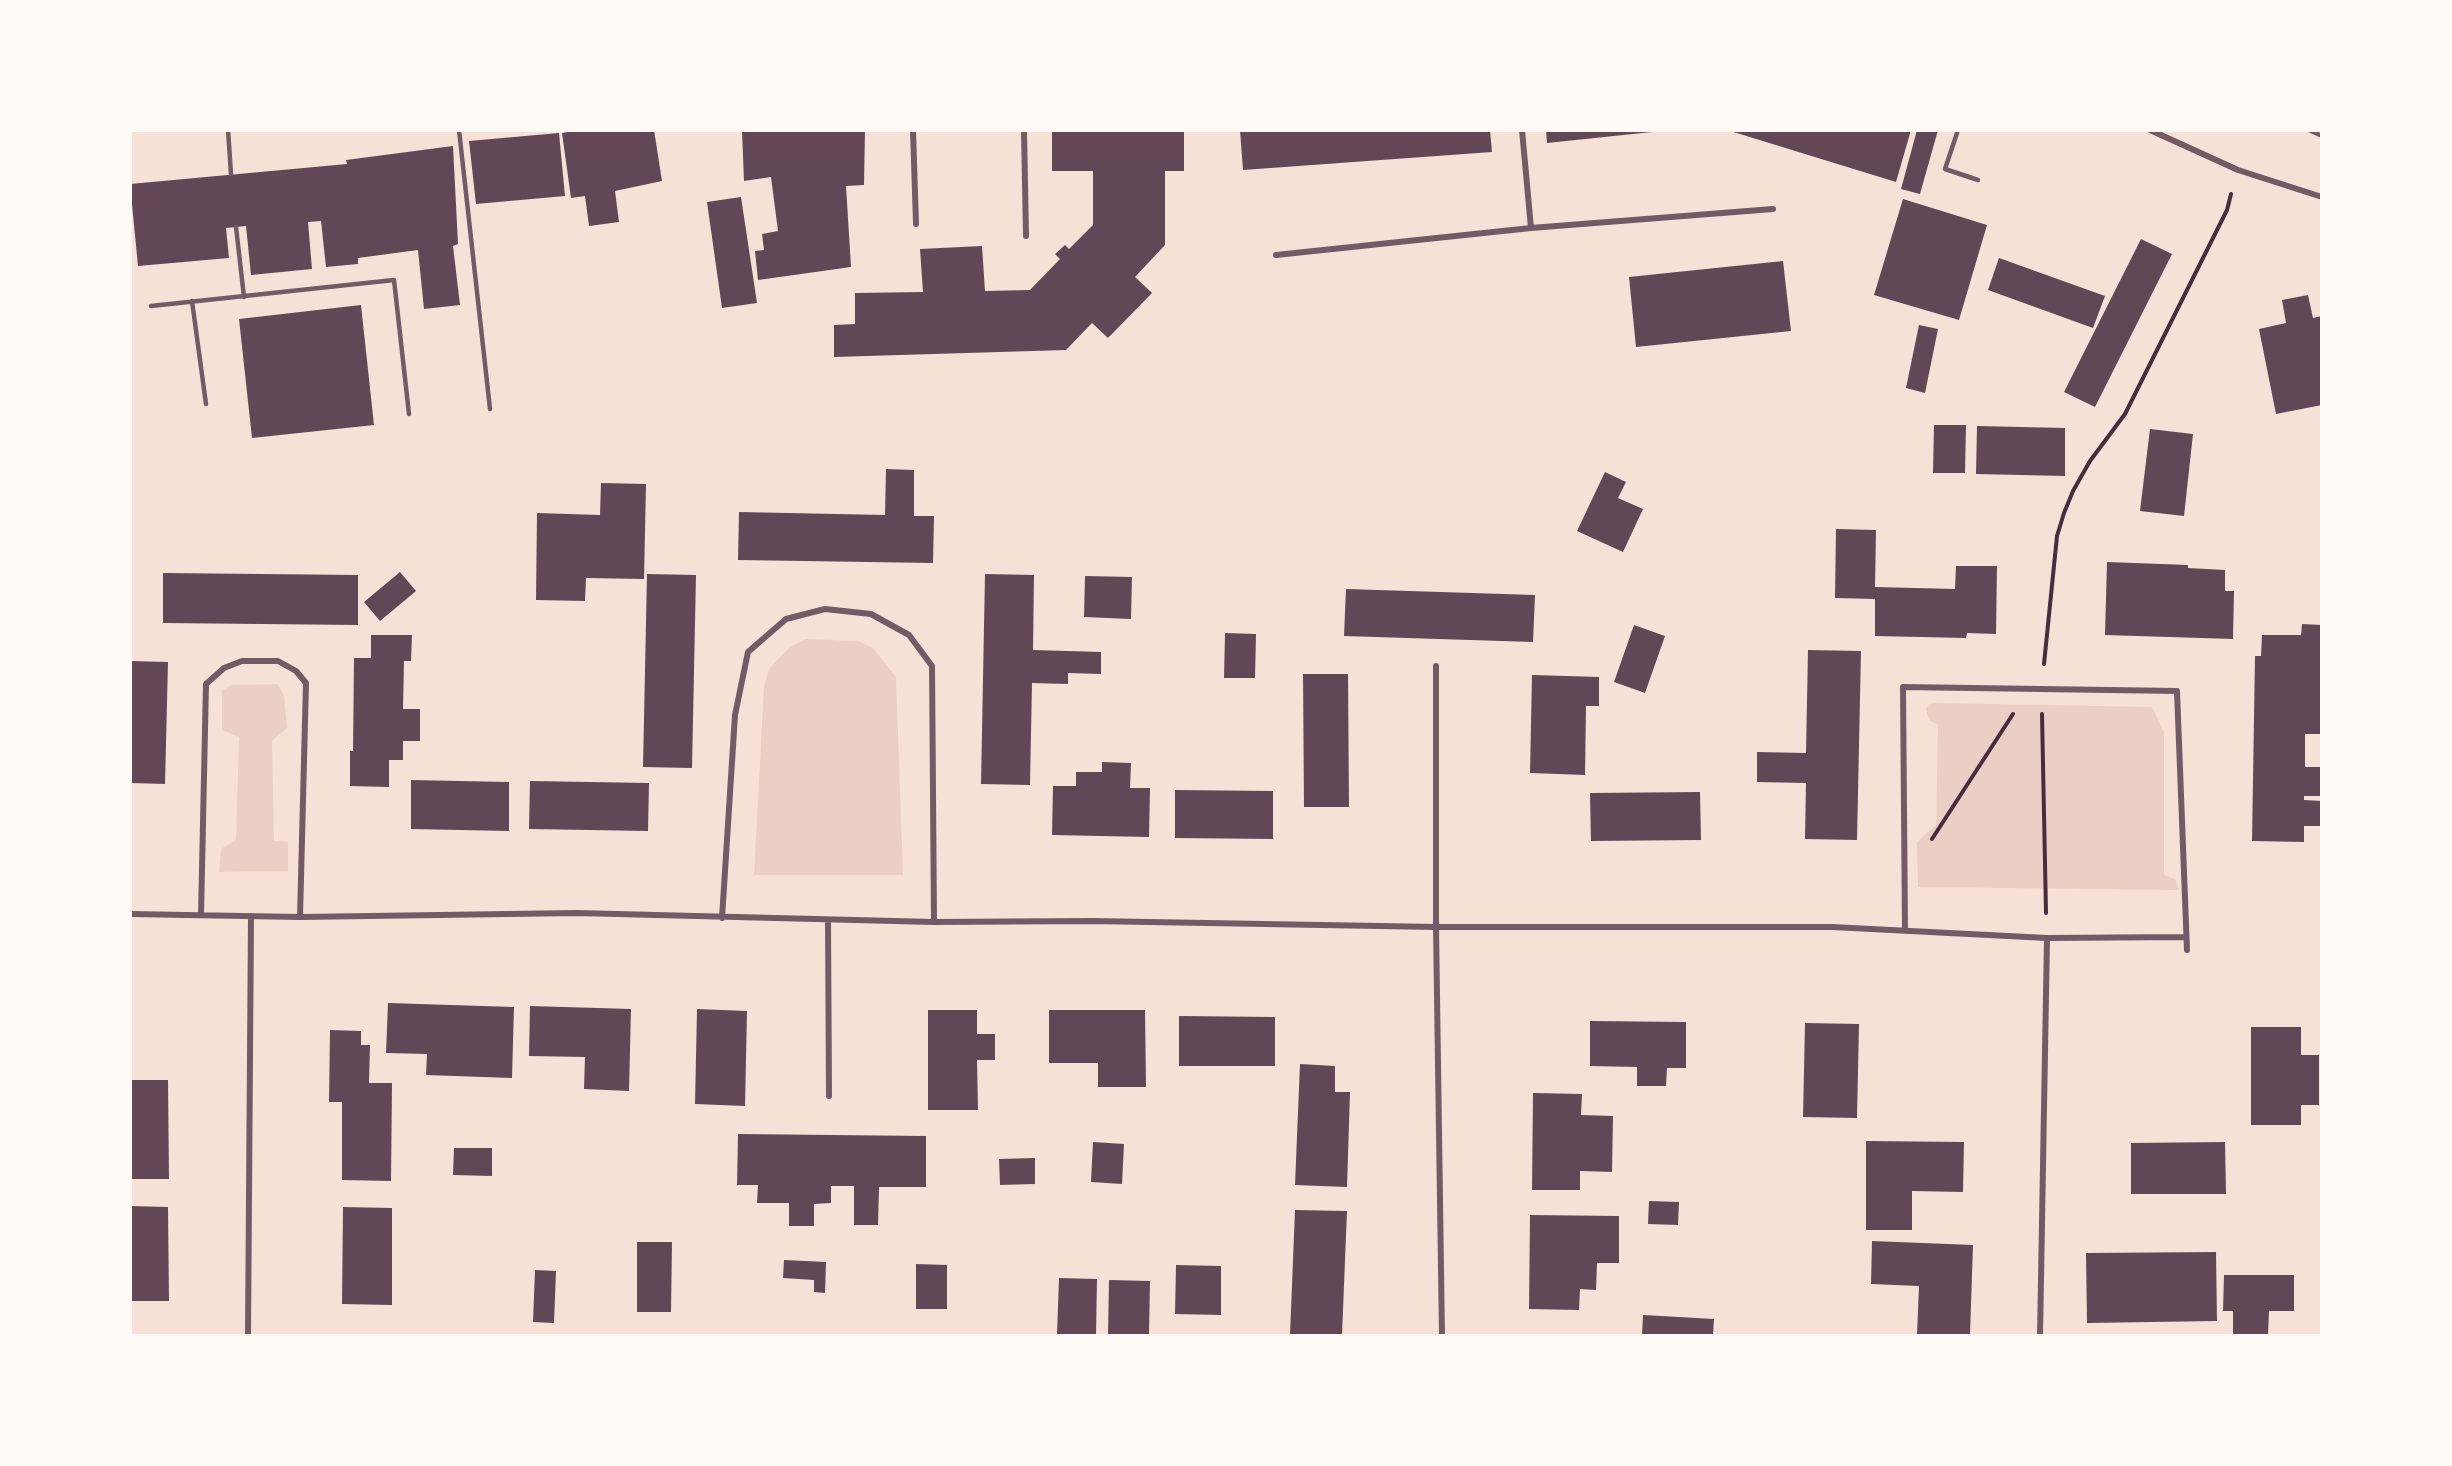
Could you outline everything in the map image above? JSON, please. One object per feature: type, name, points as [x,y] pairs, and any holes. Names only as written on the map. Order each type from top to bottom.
[{"type":"street","points":[[913,130],[916,224]]},
{"type":"street","points":[[1024,130],[1026,236]]},
{"type":"street","points":[[1522,130],[1531,228]]},
{"type":"street","points":[[2150,130],[2238,170],[2322,197]]},
{"type":"street","points":[[1276,255],[1531,228],[1773,209]]},
{"type":"street","points":[[722,918],[735,715],[748,652],[786,618],[825,609],[871,614],[881,619],[909,635],[932,666],[934,922]]},
{"type":"street","points":[[201,915],[206,684],[224,668],[242,661],[278,661],[296,671],[306,683],[300,916]]},
{"type":"street","points":[[1436,666],[1436,927],[1442,1335]]},
{"type":"street","points":[[1905,930],[1903,687],[2177,692],[2187,950]]},
{"type":"street","points":[[130,914],[300,916],[577,913],[934,922],[1092,921],[1436,927],[1832,927],[2047,938],[2186,937]]},
{"type":"street","points":[[248,1335],[251,916]]},
{"type":"street","points":[[828,920],[829,1096]]},
{"type":"street","points":[[2040,1335],[2047,938]]},
{"type":"lane","points":[[228,130],[231,174]]},
{"type":"lane","points":[[459,130],[490,409]]},
{"type":"lane","points":[[1958,130],[1946,169],[1978,180]]},
{"type":"lane","points":[[2309,130],[2322,136]]},
{"type":"lane","points":[[236,227],[244,297]]},
{"type":"lane","points":[[152,306],[394,280],[409,414]]},
{"type":"lane","points":[[192,301],[206,404]]},
{"type":"path","points":[[2047,938],[2042,690],[2057,536],[2073,490],[2090,461],[2125,414],[2227,210],[2238,170]]},
{"type":"path","points":[[1929,843],[2017,708],[2042,690]]},
{"type":"shaded area","points":[[806,639],[858,641],[873,648],[896,677],[903,875],[754,875],[764,686],[769,669],[777,660],[790,647]]},
{"type":"shaded area","points":[[277,684],[284,695],[287,728],[272,741],[274,841],[288,842],[288,871],[219,872],[221,849],[236,839],[239,737],[222,730],[222,690],[232,685]]},
{"type":"shaded area","points":[[1929,704],[2152,707],[2164,732],[2164,875],[2175,879],[2179,890],[1918,887],[1917,842],[1936,825],[1938,725],[1929,720],[1926,709]]},
{"type":"building","points":[[580,130],[654,130],[662,181],[615,191],[619,222],[589,226],[585,196],[571,198],[562,133]]},
{"type":"building","points":[[865,130],[864,185],[846,186],[851,267],[758,280],[755,251],[764,250],[762,234],[778,231],[771,177],[744,181],[742,131]]},
{"type":"building","points":[[1052,130],[1184,130],[1184,171],[1165,171],[1165,245],[1135,277],[1152,293],[1108,338],[1092,323],[1066,350],[834,357],[834,325],[855,324],[855,293],[923,292],[920,249],[982,246],[985,291],[1030,290],[1060,259],[1055,254],[1065,245],[1069,249],[1093,225],[1093,171],[1052,171]]},
{"type":"building","points":[[1240,130],[1490,130],[1492,152],[1243,170]]},
{"type":"building","points":[[1546,130],[1652,130],[1652,132],[1547,143]]},
{"type":"building","points":[[1727,130],[1911,130],[1896,182]]},
{"type":"building","points":[[1917,130],[1938,130],[1920,194],[1901,189]]},
{"type":"building","points":[[559,133],[565,196],[476,204],[469,141]]},
{"type":"building","points":[[453,146],[458,244],[453,246],[460,305],[424,309],[418,250],[358,258],[358,264],[326,267],[321,221],[308,222],[312,269],[251,275],[246,226],[226,228],[229,258],[138,266],[130,184],[347,164],[346,160]]},
{"type":"building","points":[[741,197],[757,303],[722,308],[707,202]]},
{"type":"building","points":[[1903,199],[1987,225],[1959,320],[1874,295]]},
{"type":"building","points":[[2141,239],[2172,254],[2095,407],[2064,392]]},
{"type":"building","points":[[1999,258],[2105,296],[2093,328],[1988,290]]},
{"type":"building","points":[[1783,261],[1791,331],[1636,347],[1629,277]]},
{"type":"building","points":[[2308,295],[2313,318],[2322,316],[2322,405],[2276,414],[2259,329],[2286,323],[2282,300]]},
{"type":"building","points":[[361,305],[374,425],[252,438],[239,319]]},
{"type":"building","points":[[1919,325],[1938,329],[1925,393],[1906,388]]},
{"type":"building","points":[[1934,425],[1966,425],[1965,473],[1933,473]]},
{"type":"building","points":[[1977,426],[2065,428],[2065,476],[1976,474]]},
{"type":"building","points":[[2150,429],[2193,434],[2184,516],[2140,511]]},
{"type":"building","points":[[886,469],[914,470],[914,516],[934,516],[933,563],[738,560],[739,512],[885,515]]},
{"type":"building","points":[[1605,472],[1626,482],[1618,498],[1643,509],[1623,552],[1577,531]]},
{"type":"building","points":[[601,483],[646,484],[644,579],[586,578],[585,601],[536,600],[537,513],[600,515]]},
{"type":"building","points":[[1836,529],[1876,530],[1875,587],[1955,589],[1956,566],[1997,566],[1996,634],[1967,633],[1966,638],[1875,636],[1875,599],[1835,598]]},
{"type":"building","points":[[2107,562],[2188,565],[2188,568],[2225,570],[2225,591],[2234,591],[2233,639],[2105,635]]},
{"type":"building","points":[[400,572],[416,591],[380,621],[364,602]]},
{"type":"building","points":[[163,573],[358,575],[358,625],[163,623]]},
{"type":"building","points":[[647,574],[696,575],[692,768],[643,767]]},
{"type":"building","points":[[985,574],[1034,575],[1033,650],[1101,652],[1101,674],[1068,673],[1068,684],[1032,683],[1030,785],[981,784]]},
{"type":"building","points":[[1085,576],[1132,577],[1131,619],[1084,617]]},
{"type":"building","points":[[1346,589],[1535,595],[1533,642],[1344,636]]},
{"type":"building","points":[[2302,624],[2322,625],[2321,734],[2305,734],[2305,767],[2322,767],[2322,796],[2304,796],[2304,800],[2322,801],[2322,826],[2304,826],[2304,842],[2252,841],[2255,656],[2261,656],[2262,635],[2301,635]]},
{"type":"building","points":[[1634,625],[1665,636],[1645,693],[1614,682]]},
{"type":"building","points":[[1225,633],[1256,634],[1255,678],[1224,678]]},
{"type":"building","points":[[371,635],[412,635],[411,661],[404,661],[403,709],[420,709],[420,741],[403,741],[403,760],[389,760],[389,787],[350,786],[350,751],[353,751],[354,658],[371,658]]},
{"type":"building","points":[[1808,650],[1861,651],[1857,840],[1805,839],[1806,783],[1757,782],[1757,752],[1806,753]]},
{"type":"building","points":[[130,661],[168,662],[165,784],[130,783]]},
{"type":"building","points":[[1303,674],[1348,674],[1349,807],[1304,807]]},
{"type":"building","points":[[1532,675],[1599,677],[1599,706],[1586,706],[1585,775],[1530,773]]},
{"type":"building","points":[[1102,762],[1131,763],[1130,788],[1150,788],[1149,837],[1052,835],[1053,786],[1076,786],[1076,772],[1102,772]]},
{"type":"building","points":[[411,780],[509,782],[509,831],[411,829]]},
{"type":"building","points":[[530,781],[649,783],[648,831],[529,829]]},
{"type":"building","points":[[1175,790],[1273,791],[1273,839],[1175,838]]},
{"type":"building","points":[[1700,792],[1701,840],[1591,841],[1590,793]]},
{"type":"building","points":[[388,1003],[514,1007],[512,1078],[426,1075],[427,1054],[386,1053]]},
{"type":"building","points":[[530,1006],[631,1009],[629,1091],[584,1089],[585,1057],[529,1056]]},
{"type":"building","points":[[697,1009],[747,1011],[745,1106],[695,1104]]},
{"type":"building","points":[[928,1010],[977,1010],[977,1034],[995,1034],[995,1060],[977,1060],[978,1110],[928,1110]]},
{"type":"building","points":[[1049,1010],[1145,1010],[1146,1087],[1098,1087],[1098,1063],[1049,1063]]},
{"type":"building","points":[[1179,1016],[1275,1017],[1275,1066],[1179,1066]]},
{"type":"building","points":[[1590,1021],[1686,1022],[1686,1068],[1667,1068],[1666,1086],[1637,1086],[1637,1067],[1590,1066]]},
{"type":"building","points":[[1805,1023],[1859,1024],[1857,1118],[1803,1117]]},
{"type":"building","points":[[2251,1027],[2301,1027],[2301,1055],[2319,1055],[2319,1105],[2301,1105],[2301,1125],[2251,1125]]},
{"type":"building","points":[[330,1030],[361,1031],[361,1045],[370,1045],[369,1083],[392,1083],[391,1181],[342,1180],[342,1102],[329,1102]]},
{"type":"building","points":[[1300,1064],[1335,1066],[1335,1092],[1350,1092],[1347,1187],[1295,1185]]},
{"type":"building","points":[[130,1080],[168,1080],[169,1179],[130,1179]]},
{"type":"building","points":[[1533,1093],[1582,1094],[1581,1115],[1613,1116],[1612,1172],[1580,1171],[1580,1190],[1532,1190]]},
{"type":"building","points":[[738,1134],[926,1136],[926,1187],[879,1187],[878,1225],[854,1225],[854,1186],[831,1186],[831,1203],[814,1204],[814,1226],[789,1226],[789,1203],[757,1203],[758,1185],[737,1185]]},
{"type":"building","points":[[1866,1141],[1964,1142],[1963,1192],[1912,1191],[1912,1230],[1866,1230]]},
{"type":"building","points":[[1093,1142],[1124,1144],[1122,1184],[1091,1182]]},
{"type":"building","points":[[2225,1142],[2226,1194],[2131,1194],[2131,1143]]},
{"type":"building","points":[[454,1148],[492,1148],[492,1176],[453,1175]]},
{"type":"building","points":[[1035,1158],[1035,1184],[1000,1185],[999,1159]]},
{"type":"building","points":[[1649,1201],[1679,1202],[1678,1225],[1648,1224]]},
{"type":"building","points":[[130,1206],[168,1207],[169,1301],[130,1301]]},
{"type":"building","points":[[343,1207],[392,1208],[392,1305],[342,1304]]},
{"type":"building","points":[[1295,1210],[1347,1211],[1342,1335],[1290,1335]]},
{"type":"building","points":[[1530,1215],[1619,1216],[1619,1263],[1597,1263],[1596,1290],[1580,1289],[1579,1310],[1529,1309]]},
{"type":"building","points":[[1872,1241],[1973,1245],[1970,1335],[1917,1335],[1919,1286],[1871,1284]]},
{"type":"building","points":[[637,1242],[672,1242],[671,1312],[637,1312]]},
{"type":"building","points":[[2216,1252],[2217,1321],[2087,1323],[2086,1253]]},
{"type":"building","points":[[784,1260],[826,1262],[825,1293],[814,1292],[814,1280],[783,1278]]},
{"type":"building","points":[[916,1264],[947,1265],[947,1309],[916,1309]]},
{"type":"building","points":[[1176,1265],[1221,1266],[1221,1315],[1175,1314]]},
{"type":"building","points":[[535,1270],[556,1271],[554,1323],[533,1322]]},
{"type":"building","points":[[2224,1275],[2294,1275],[2294,1311],[2269,1311],[2268,1335],[2233,1335],[2233,1311],[2223,1311]]},
{"type":"building","points":[[1059,1278],[1097,1279],[1096,1335],[1057,1335]]},
{"type":"building","points":[[1109,1280],[1150,1281],[1149,1335],[1108,1335]]},
{"type":"building","points":[[1643,1315],[1714,1319],[1713,1335],[1642,1335]]}]
